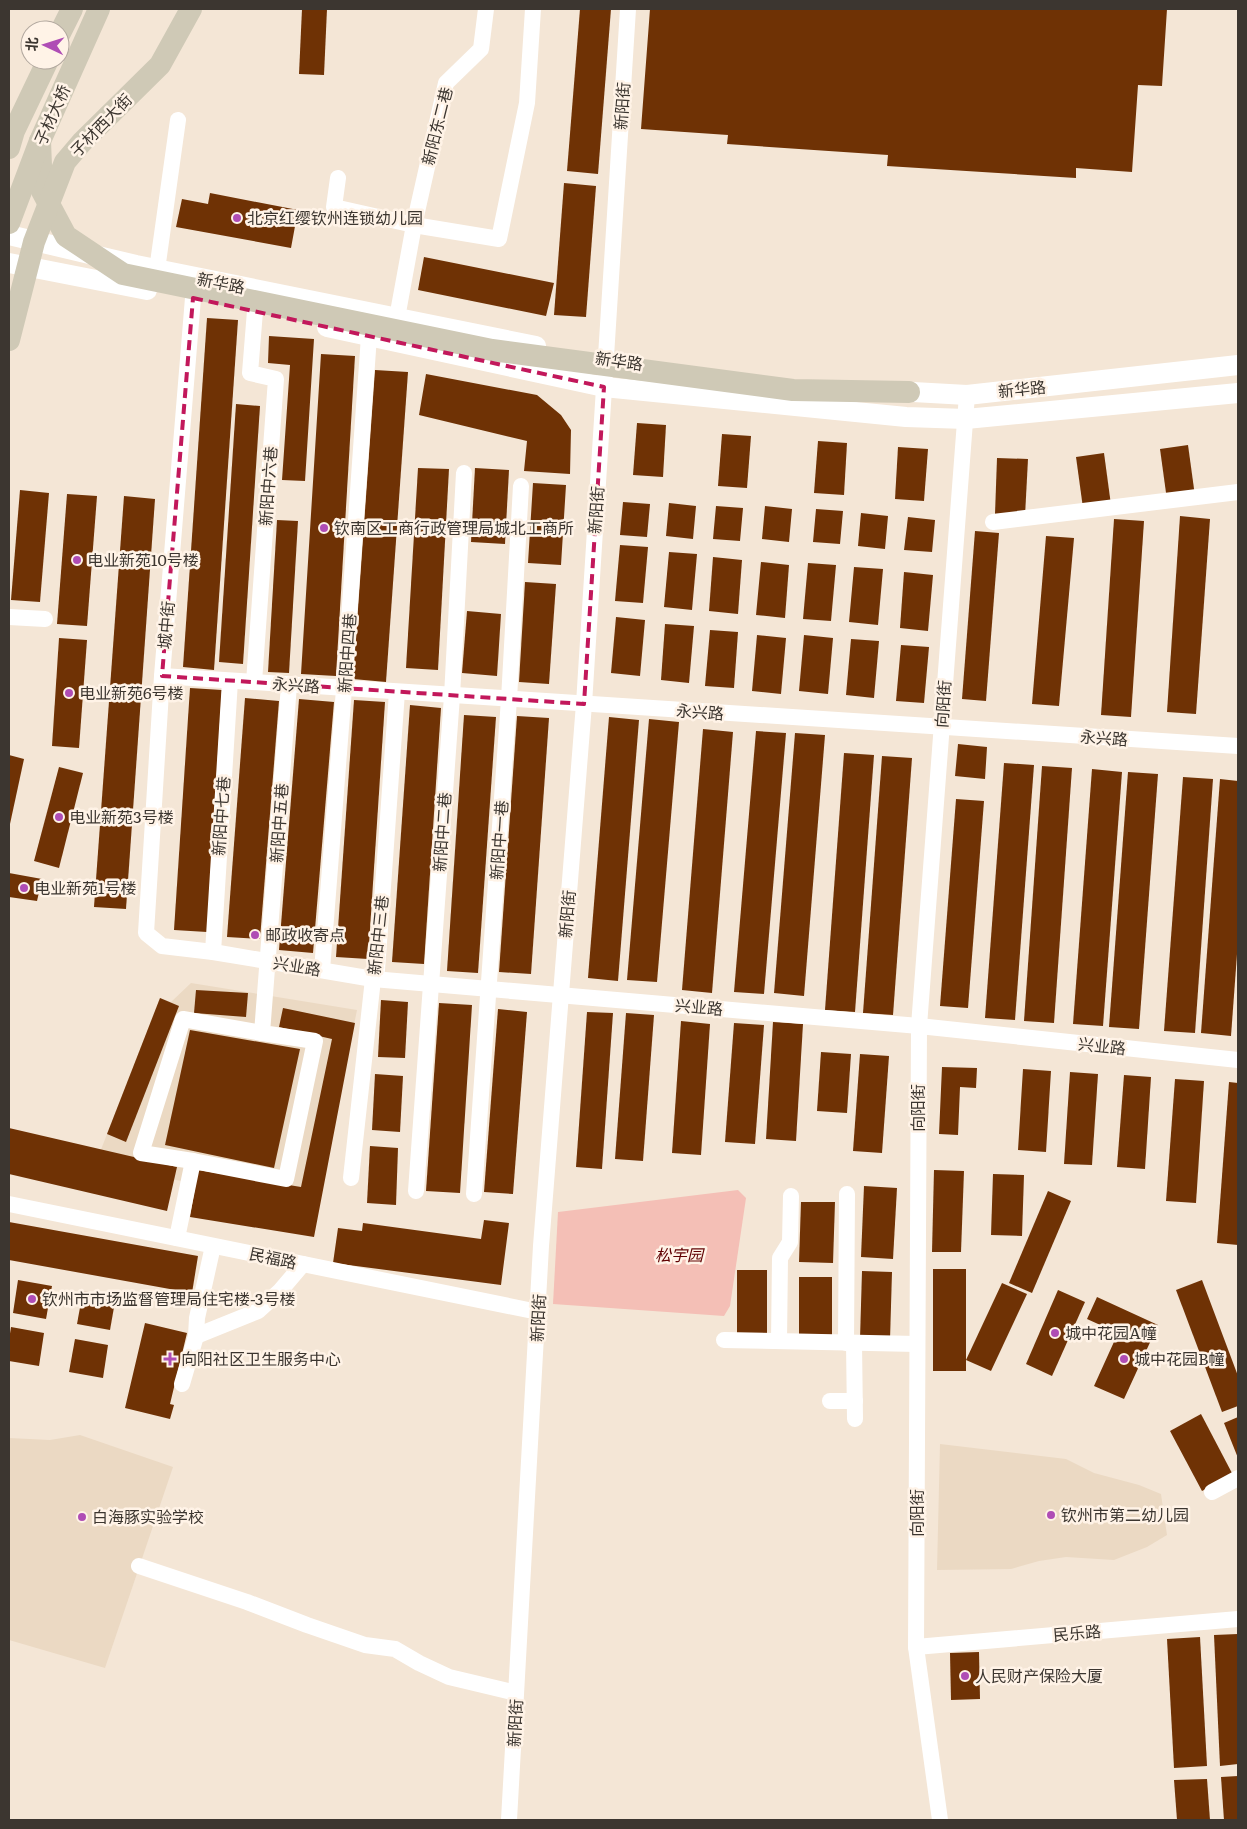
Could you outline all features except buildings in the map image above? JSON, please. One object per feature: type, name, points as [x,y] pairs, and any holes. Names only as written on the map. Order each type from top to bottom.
[{"type":"main road","name":"子材大桥","points":[[9,223],[40,141],[99,9]]},
{"type":"main road","name":"子材西大街","points":[[9,340],[19,265],[34,242],[65,162],[82,142],[160,64],[191,9]]},
{"type":"main road","name":"子材大桥","points":[[11,138],[43,70]]},
{"type":"main road","points":[[40,141],[42,191],[66,236],[123,274],[492,350],[793,390],[909,392]]},
{"type":"street","name":"新阳东二巷","points":[[397,318],[414,225],[446,83],[481,49],[486,9]]},
{"type":"street","points":[[338,178],[334,207],[414,225],[498,239],[527,103],[533,9]]},
{"type":"street","name":"新阳街","points":[[509,1820],[541,1246],[584,704],[628,9]]},
{"type":"street","points":[[157,270],[178,120]]},
{"type":"street","name":"新华路","points":[[9,235],[157,270],[605,360],[909,392],[967,396],[1238,365]]},
{"type":"street","name":"新华路","points":[[19,265],[193,298],[604,387],[906,417],[966,419],[1238,393]]},
{"type":"street","name":"城中街","points":[[162,946],[146,933],[162,676],[193,298]]},
{"type":"street","name":"新阳中六巷","points":[[254,682],[276,379],[250,373],[255,311]]},
{"type":"street","name":"新阳中四巷","points":[[322,970],[344,688],[368,336]]},
{"type":"street","name":"向阳街","points":[[940,1820],[916,1648],[919,1026],[967,396]]},
{"type":"street","name":"新阳中二巷","points":[[416,1191],[452,696],[464,473]]},
{"type":"street","name":"新阳中一巷","points":[[474,1194],[509,699],[520,486]]},
{"type":"street","points":[[993,522],[1238,492]]},
{"type":"street","points":[[9,617],[46,620]]},
{"type":"street","name":"永兴路","points":[[162,676],[1238,746]]},
{"type":"street","name":"新阳中七巷","points":[[213,952],[230,681]]},
{"type":"street","name":"新阳中五巷","points":[[262,1033],[289,685]]},
{"type":"street","name":"新阳中三巷","points":[[351,1178],[373,978],[377,970],[397,692]]},
{"type":"street","name":"兴业路","points":[[162,946],[213,952],[373,978],[919,1026],[1238,1060]]},
{"type":"street","points":[[183,1018],[262,1033],[314,1041],[286,1179],[141,1153],[183,1018]]},
{"type":"street","points":[[177,1238],[193,1161]]},
{"type":"street","points":[[847,1194],[850,1343],[855,1420]]},
{"type":"street","points":[[779,1341],[780,1258],[790,1242],[791,1196]]},
{"type":"street","name":"民福路","points":[[9,1204],[538,1312]]},
{"type":"street","points":[[182,1384],[196,1336],[197,1318],[213,1246]]},
{"type":"street","points":[[196,1336],[258,1311],[303,1264]]},
{"type":"street","points":[[724,1340],[917,1344]]},
{"type":"street","points":[[830,1401],[855,1401]]},
{"type":"street","points":[[1212,1492],[1238,1478]]},
{"type":"street","points":[[139,1566],[247,1602],[365,1645],[395,1649],[449,1677],[516,1693]]},
{"type":"street","name":"民乐路","points":[[916,1648],[1238,1619]]},
{"type":"highlighted area","points":[[193,298],[604,387],[584,704],[162,676]]},
{"type":"shaded area","points":[[191,983],[357,1010],[317,1206],[95,1165],[160,998],[171,1002]]},
{"type":"shaded area","name":"白海豚实验学校","points":[[80,1435],[173,1467],[105,1668],[9,1640],[9,1438],[50,1440]]},
{"type":"shaded area","name":"钦州市第二幼儿园","points":[[940,1444],[1066,1459],[1094,1473],[1139,1485],[1161,1494],[1167,1535],[1147,1547],[1114,1560],[1066,1557],[1039,1561],[1011,1569],[937,1570]]},
{"type":"green space","name":"松宇园","points":[[738,1190],[746,1198],[730,1306],[724,1316],[553,1304],[558,1212]]},
{"type":"place","name":"北京红缨钦州连锁幼儿园","points":[[237,218]]},
{"type":"place","name":"钦南区工商行政管理局城北工商所","points":[[324,528]]},
{"type":"place","name":"电业新苑10号楼","points":[[77,560]]},
{"type":"place","name":"电业新苑6号楼","points":[[69,693]]},
{"type":"place","name":"电业新苑3号楼","points":[[59,817]]},
{"type":"place","name":"电业新苑1号楼","points":[[24,888]]},
{"type":"place","name":"邮政收寄点","points":[[255,935]]},
{"type":"place","name":"钦州市市场监督管理局住宅楼-3号楼","points":[[32,1299]]},
{"type":"place","name":"城中花园A幢","points":[[1055,1333]]},
{"type":"place","name":"向阳社区卫生服务中心","points":[[170,1359]]},
{"type":"place","name":"城中花园B幢","points":[[1124,1359]]},
{"type":"place","name":"钦州市第二幼儿园","points":[[1051,1515]]},
{"type":"place","name":"白海豚实验学校","points":[[82,1517]]},
{"type":"place","name":"人民财产保险大厦","points":[[965,1676]]}]
